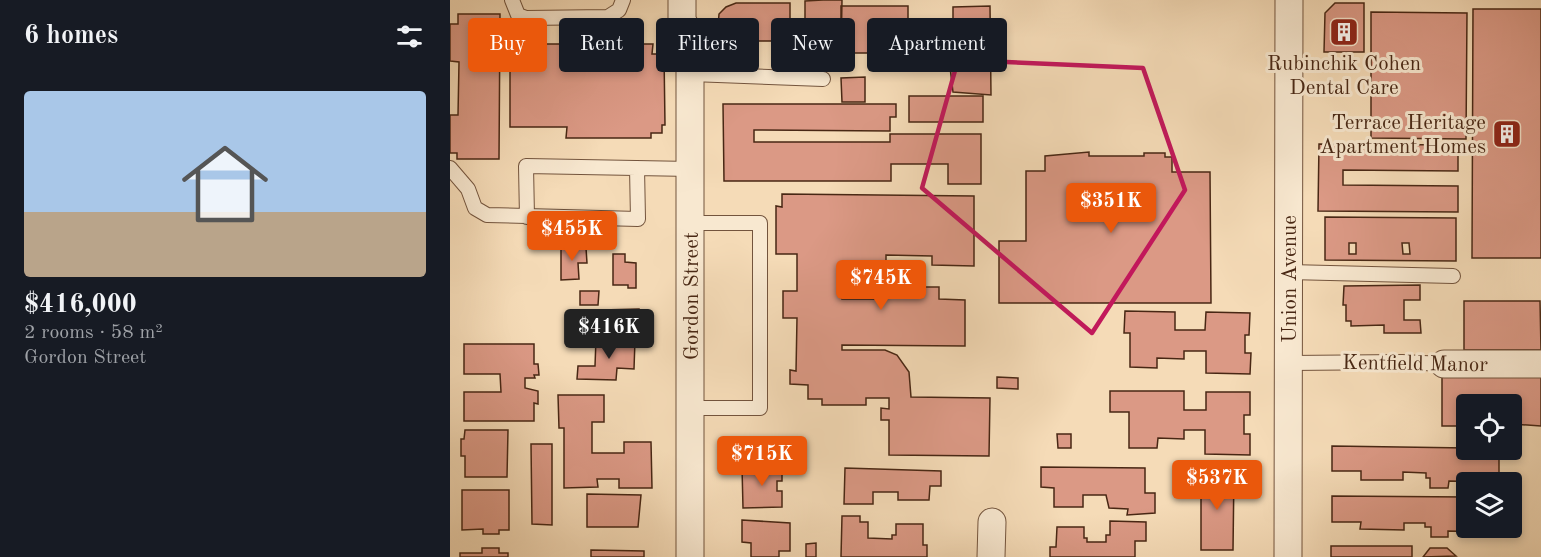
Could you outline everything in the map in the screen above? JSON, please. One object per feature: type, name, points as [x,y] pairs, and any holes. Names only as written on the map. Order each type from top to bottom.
[{"type":"street","name":"Gordon Street","points":[[682,0],[682,18]]},
{"type":"street","name":"Gordon Street","points":[[700,0],[700,18]]},
{"type":"street","name":"Union Avenue","points":[[1288,557],[1290,0]]},
{"type":"street","name":"Gordon Street","points":[[690,557],[691,74]]},
{"type":"street","name":"Kentfield Manor","points":[[1444,364],[1541,364]]},
{"type":"street","points":[[991,557],[992,522]]},
{"type":"lane","points":[[512,0],[518,15],[526,18],[608,17],[619,10],[623,0]]},
{"type":"lane","points":[[691,74],[823,79]]},
{"type":"lane","points":[[527,217],[526,166],[691,169]]},
{"type":"lane","points":[[450,168],[468,189],[475,208],[487,214],[638,219],[637,168]]},
{"type":"lane","points":[[691,223],[760,223],[760,408],[691,408]]},
{"type":"lane","points":[[1289,272],[1453,276]]},
{"type":"lane","name":"Kentfield Manor","points":[[1289,363],[1444,364]]},
{"type":"highlighted area","points":[[958,60],[1143,68],[1185,190],[1092,333],[922,188]]},
{"type":"building","points":[[842,0],[842,18],[805,18],[805,1]]},
{"type":"building","points":[[736,3],[790,3],[790,18],[771,18],[771,41],[759,41],[759,18],[719,18],[719,14],[726,7]]},
{"type":"building","name":"Rubinchik Cohen Dental Care","points":[[1335,3],[1364,3],[1364,52],[1324,52],[1325,13]]},
{"type":"building","points":[[841,6],[908,6],[908,18],[867,18],[867,53],[855,53],[855,18],[841,18]]},
{"type":"building","points":[[990,6],[990,18],[953,18],[953,7]]},
{"type":"building","name":"Terrace Heritage Apartment Homes","points":[[1473,9],[1541,9],[1541,258],[1472,258]]},
{"type":"building","points":[[1371,12],[1467,13],[1466,139],[1371,138]]},
{"type":"building","points":[[458,14],[500,14],[500,18],[468,18],[468,72],[500,72],[499,159],[457,159],[457,153],[450,153],[450,115],[458,115],[459,62],[450,61],[450,24],[458,24]]},
{"type":"building","points":[[547,44],[559,44],[559,72],[644,72],[644,44],[653,44],[652,54],[656,54],[656,72],[664,72],[665,125],[662,125],[662,133],[651,133],[651,138],[566,138],[567,127],[510,127],[510,72],[547,72]]},
{"type":"building","points":[[951,72],[991,72],[991,95],[953,92]]},
{"type":"building","points":[[865,77],[865,102],[842,102],[841,78]]},
{"type":"building","points":[[909,96],[983,96],[983,122],[909,122]]},
{"type":"building","points":[[723,104],[896,104],[896,117],[890,117],[890,131],[754,130],[754,142],[890,142],[890,134],[981,134],[981,184],[948,184],[948,164],[891,164],[891,181],[724,181]]},
{"type":"building","points":[[1319,144],[1458,145],[1458,171],[1343,170],[1343,185],[1458,186],[1458,212],[1318,211]]},
{"type":"building","points":[[1089,152],[1089,156],[1144,156],[1144,153],[1165,153],[1165,157],[1172,157],[1172,172],[1210,172],[1211,303],[999,303],[999,241],[1026,241],[1026,171],[1045,171],[1045,156]]},
{"type":"building","points":[[782,194],[974,196],[974,266],[932,265],[932,256],[886,255],[886,266],[842,266],[842,299],[879,299],[879,287],[939,287],[939,299],[965,300],[965,346],[842,345],[842,350],[885,350],[897,355],[909,372],[911,397],[990,398],[989,456],[889,455],[889,420],[881,420],[881,408],[889,409],[889,398],[866,398],[866,405],[822,405],[822,399],[808,399],[808,385],[790,384],[790,370],[796,371],[797,318],[783,318],[783,291],[797,291],[797,254],[776,254],[776,206],[782,207]]},
{"type":"building","points":[[1325,217],[1456,218],[1456,261],[1325,260]],"holes":[[[1349,243],[1356,243],[1356,254],[1349,254]],[[1402,243],[1409,243],[1410,254],[1403,254]]]},
{"type":"building","points":[[561,248],[586,248],[587,263],[578,263],[579,279],[561,280]]},
{"type":"building","points":[[613,254],[625,254],[625,262],[636,263],[636,288],[628,288],[628,285],[613,285]]},
{"type":"building","points":[[1420,285],[1420,300],[1404,300],[1404,320],[1420,320],[1421,333],[1384,333],[1384,325],[1351,326],[1351,321],[1346,321],[1346,305],[1343,305],[1344,286]]},
{"type":"building","points":[[580,291],[599,291],[598,305],[580,305]]},
{"type":"building","points":[[1464,301],[1540,301],[1541,350],[1464,350]]},
{"type":"building","points":[[639,309],[639,333],[601,334],[601,330],[592,330],[592,313],[602,312],[602,310]]},
{"type":"building","points":[[1125,311],[1175,312],[1175,330],[1205,330],[1206,312],[1250,313],[1249,335],[1245,335],[1245,353],[1251,353],[1250,374],[1206,373],[1206,351],[1184,351],[1184,359],[1157,358],[1157,368],[1130,367],[1130,333],[1124,333]]},
{"type":"building","points":[[596,339],[635,340],[634,369],[617,368],[616,380],[577,379],[578,366],[595,366]]},
{"type":"building","points":[[464,344],[534,344],[534,364],[538,364],[539,375],[534,375],[535,378],[525,378],[525,388],[538,391],[538,404],[534,403],[534,421],[464,421],[464,392],[501,392],[500,374],[464,374]]},
{"type":"building","points":[[997,377],[1018,378],[1018,389],[997,388]]},
{"type":"building","points":[[1442,377],[1541,377],[1541,426],[1522,425],[1522,394],[1456,394],[1456,426],[1442,426]]},
{"type":"building","points":[[1110,391],[1184,391],[1184,410],[1206,410],[1206,392],[1250,392],[1250,415],[1244,415],[1244,434],[1250,434],[1250,455],[1205,454],[1205,430],[1184,430],[1184,439],[1158,438],[1157,448],[1129,448],[1129,412],[1110,412]]},
{"type":"building","points":[[558,395],[604,395],[604,422],[592,422],[592,453],[624,453],[624,442],[651,442],[652,488],[619,488],[619,479],[597,479],[598,487],[564,488],[564,428],[559,428]]},
{"type":"building","points":[[465,430],[508,430],[507,477],[465,477],[465,456],[461,456],[461,439],[464,439]]},
{"type":"building","points":[[1057,434],[1071,434],[1071,448],[1058,448]]},
{"type":"building","points":[[531,444],[552,444],[552,525],[532,524]]},
{"type":"building","points":[[1332,446],[1456,448],[1456,460],[1499,460],[1499,472],[1456,472],[1456,481],[1449,481],[1448,488],[1430,488],[1430,478],[1426,478],[1426,473],[1403,472],[1403,480],[1361,480],[1361,471],[1332,471]]},
{"type":"building","points":[[782,466],[782,481],[777,481],[777,491],[782,491],[782,507],[743,508],[742,467]]},
{"type":"building","points":[[1041,467],[1145,468],[1145,493],[1155,493],[1155,513],[1127,515],[1128,509],[1109,508],[1106,495],[1083,495],[1083,507],[1054,507],[1054,488],[1041,487]]},
{"type":"building","points":[[845,468],[941,471],[941,486],[930,486],[929,500],[898,500],[898,492],[873,492],[873,504],[844,504]]},
{"type":"building","points":[[1201,472],[1234,472],[1233,550],[1201,550]]},
{"type":"building","points":[[462,490],[509,490],[509,530],[499,530],[499,534],[483,534],[483,529],[462,530]]},
{"type":"building","points":[[587,494],[641,495],[638,527],[587,527]]},
{"type":"building","points":[[1332,496],[1456,497],[1456,531],[1448,531],[1448,537],[1431,537],[1431,527],[1425,527],[1425,523],[1404,523],[1404,530],[1360,529],[1361,522],[1332,522]]},
{"type":"building","points":[[842,516],[860,516],[860,522],[868,522],[868,538],[892,539],[892,535],[896,535],[896,524],[923,524],[923,545],[927,545],[927,557],[841,557]]},
{"type":"building","points":[[742,520],[790,523],[790,551],[779,551],[779,557],[751,557],[751,543],[742,542]]},
{"type":"building","points":[[1110,521],[1146,522],[1146,541],[1135,541],[1135,557],[1050,557],[1050,547],[1056,547],[1057,527],[1084,527],[1084,538],[1087,538],[1087,542],[1106,542],[1106,535],[1110,535]]},
{"type":"building","points":[[816,543],[816,557],[806,557],[806,544]]},
{"type":"building","points":[[1331,546],[1412,546],[1412,557],[1331,557]]},
{"type":"building","points":[[482,548],[499,548],[499,553],[508,553],[508,557],[460,557],[460,553],[482,553]]},
{"type":"building","points":[[1430,548],[1447,548],[1456,556],[1423,557]]},
{"type":"building","points":[[591,550],[644,551],[644,557],[591,557]]},
{"type":"place","name":"Rubinchik Cohen Dental Care","points":[[1344,32]]},
{"type":"place","name":"Terrace Heritage Apartment Homes","points":[[1507,134]]}]
